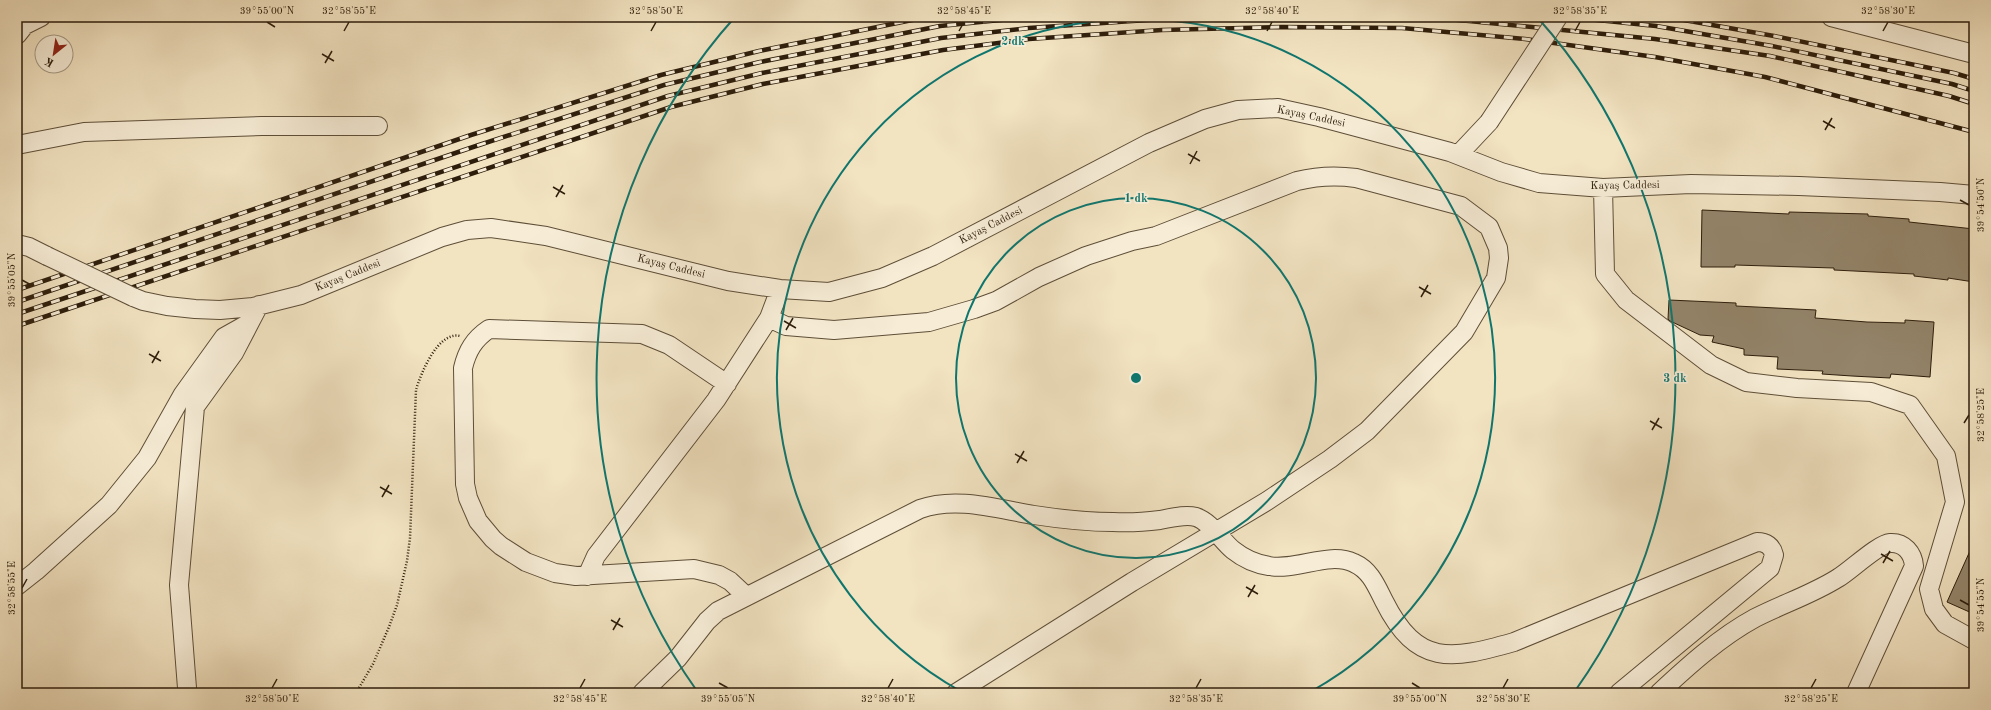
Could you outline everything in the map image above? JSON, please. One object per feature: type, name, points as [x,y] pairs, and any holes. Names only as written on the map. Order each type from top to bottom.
[{"type":"street","points":[[17,35],[24,25],[41,17]]},
{"type":"street","points":[[1458,155],[1489,122],[1558,17]]},
{"type":"street","points":[[1832,17],[1974,54]]},
{"type":"street","name":"Kayaş Caddesi","points":[[17,244],[47,256],[133,297],[155,304],[195,310],[220,310],[259,305],[301,295],[442,237],[467,230],[491,228],[546,236],[728,281],[780,289],[828,292],[882,278],[933,256],[1149,143],[1206,119],[1238,110],[1278,108],[1319,117],[1458,155],[1501,172],[1539,183],[1603,188],[1691,184],[1807,186],[1974,195]]},
{"type":"street","points":[[17,145],[84,132],[262,126],[378,126]]},
{"type":"street","points":[[769,318],[786,326],[834,330],[906,325],[952,316],[996,301],[1039,277],[1086,256],[1120,245],[1156,236],[1297,181],[1312,177],[1327,176],[1356,178],[1461,206],[1489,227],[1498,248],[1497,273],[1492,286],[1464,332],[1367,431],[1291,486],[956,693]]},
{"type":"street","points":[[1603,188],[1605,274],[1626,300],[1711,365],[1746,382],[1797,388],[1871,392],[1910,405],[1946,456],[1955,502],[1930,588],[1934,609],[1945,624],[1974,640]]},
{"type":"street","points":[[587,576],[596,556],[712,406],[727,384],[769,318],[780,289]]},
{"type":"street","points":[[187,688],[179,585],[195,407],[234,353],[259,305]]},
{"type":"street","points":[[17,586],[109,506],[147,458],[183,394],[224,337],[249,323]]},
{"type":"street","points":[[727,384],[664,342],[642,334],[489,329],[473,343],[463,368],[465,484],[473,511],[485,530],[493,539],[520,558],[555,573],[587,576],[694,570],[713,573],[730,580],[745,596]]},
{"type":"street","points":[[642,693],[678,658],[712,615],[745,596],[920,509],[941,503],[980,506],[1036,515],[1101,522],[1140,522],[1190,516],[1204,521],[1234,550],[1245,558],[1268,566],[1291,568],[1335,559],[1344,559],[1360,566],[1373,579],[1392,618],[1410,637],[1430,651],[1448,656],[1474,653],[1514,642],[1757,542],[1766,544],[1770,547],[1774,555],[1770,568],[1619,693]]},
{"type":"street","points":[[1659,693],[1720,641],[1739,628],[1771,610],[1826,586],[1862,562],[1880,546],[1892,543],[1898,544],[1903,546],[1911,555],[1914,566],[1856,693]]},
{"type":"path","points":[[356,693],[373,664],[389,627],[397,605],[406,568],[410,538],[416,390],[419,380],[428,361],[444,340],[458,335],[473,343]]},
{"type":"building","points":[[1702,210],[1789,214],[1789,212],[1868,214],[1868,216],[1909,219],[1909,222],[1974,229],[1974,282],[1948,278],[1948,280],[1914,276],[1914,274],[1834,270],[1834,268],[1735,265],[1735,267],[1701,267]]},
{"type":"building","points":[[1669,300],[1736,303],[1736,306],[1816,310],[1815,318],[1867,322],[1905,323],[1905,320],[1934,322],[1930,377],[1891,374],[1890,378],[1822,374],[1823,371],[1777,369],[1778,357],[1744,355],[1744,349],[1712,342],[1714,336],[1700,335],[1670,321],[1668,319]]},
{"type":"building","points":[[1974,542],[1974,614],[1947,602]]},
{"type":"railway","points":[[17,290],[471,135],[661,75],[759,51],[927,17]]},
{"type":"railway","points":[[17,302],[476,146],[664,85],[760,62],[940,26],[1031,17]]},
{"type":"railway","points":[[17,314],[668,96],[762,73],[941,38],[1029,28],[1192,17]]},
{"type":"railway","points":[[1427,17],[1655,39],[1770,56],[1949,96],[1974,104]]},
{"type":"railway","points":[[1568,17],[1656,26],[1772,46],[1952,84],[1974,91]]},
{"type":"railway","points":[[1667,17],[1774,36],[1954,73],[1974,79]]},
{"type":"railway","points":[[17,326],[671,107],[763,84],[943,50],[1029,39],[1162,30],[1282,27],[1402,28],[1525,39],[1655,57],[1765,77],[1974,132]]}]
